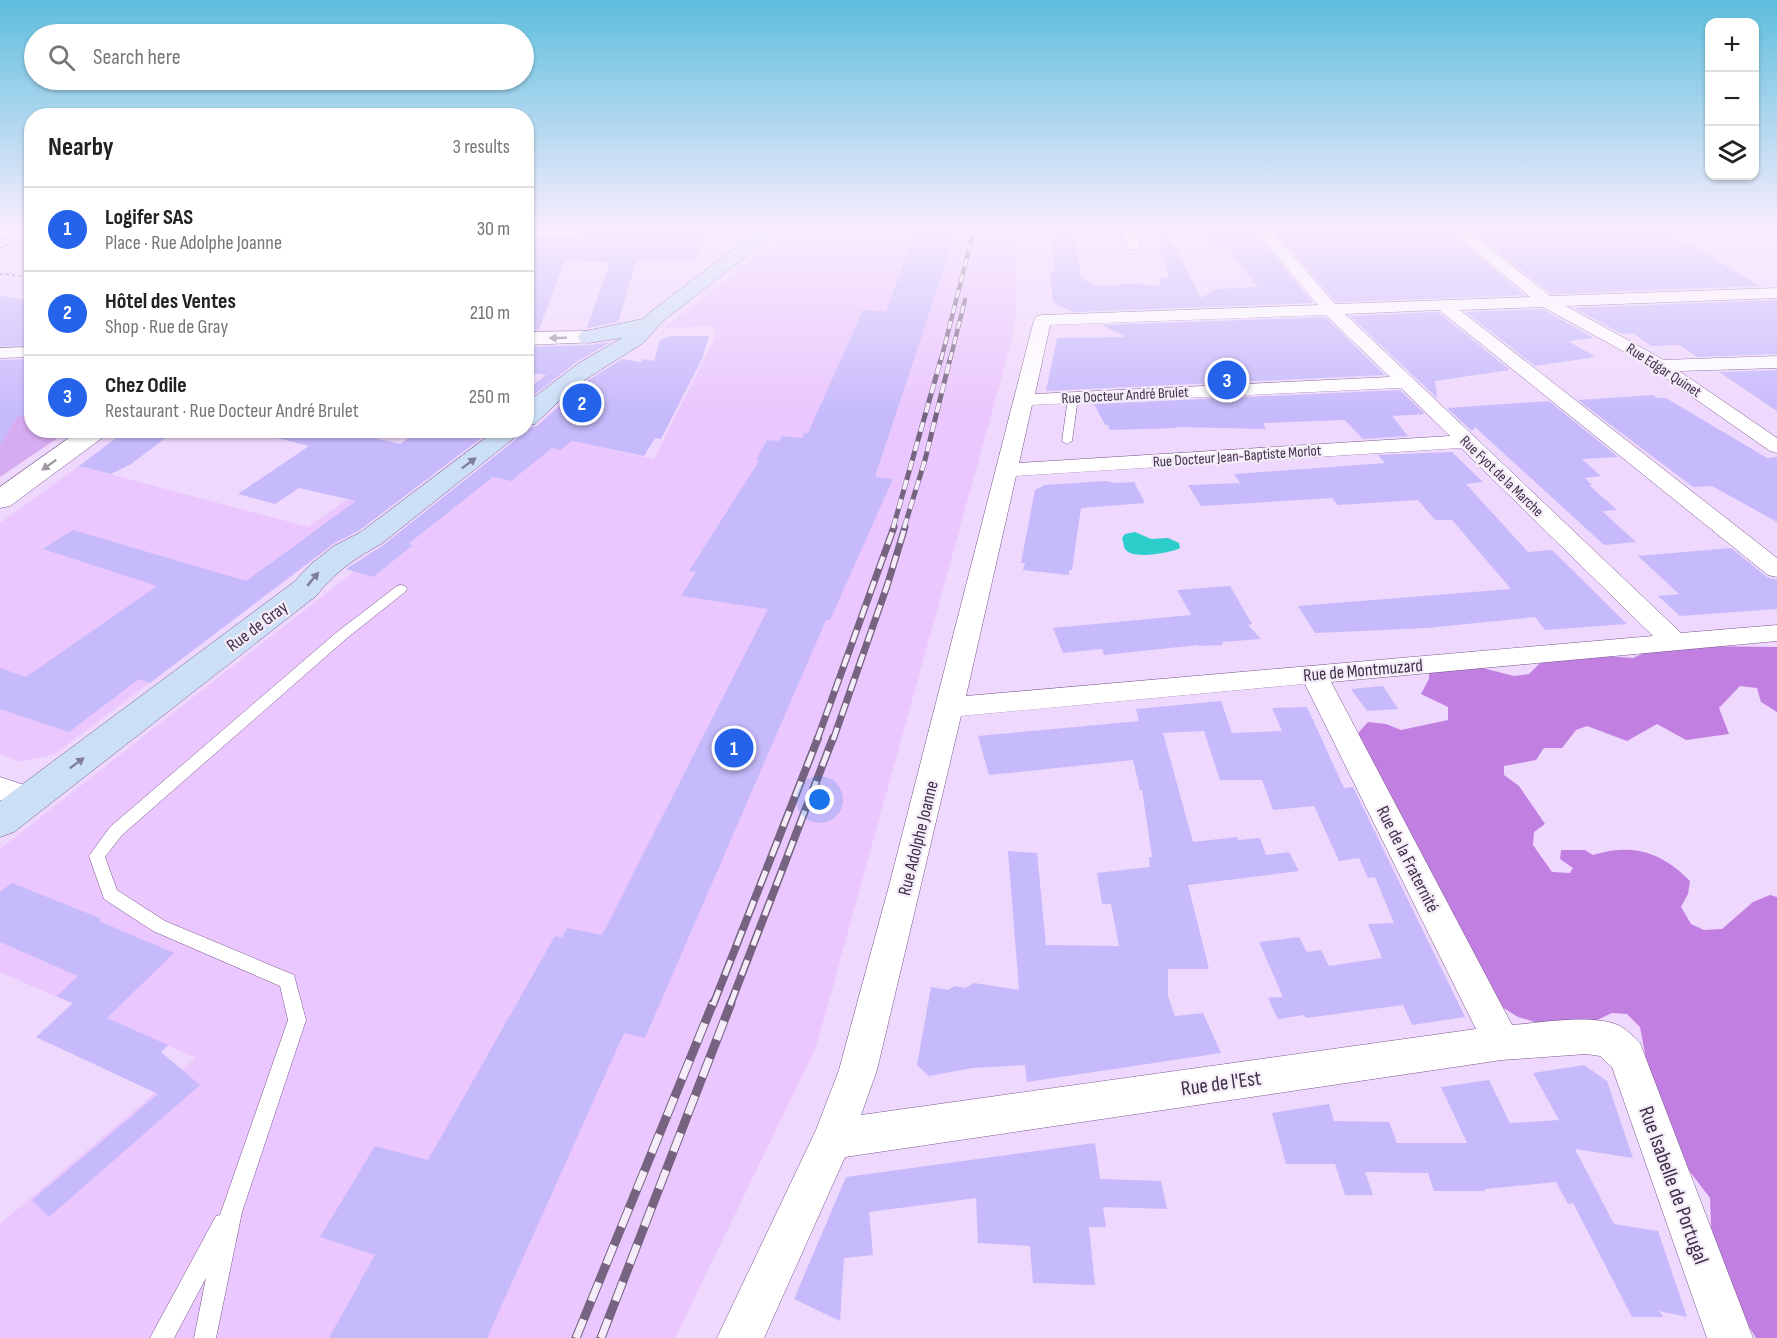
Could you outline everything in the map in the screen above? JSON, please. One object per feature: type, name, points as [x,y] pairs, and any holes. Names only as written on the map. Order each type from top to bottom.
[{"type":"main road","points":[[589,337],[621,332],[656,317],[694,288]]},
{"type":"main road","points":[[598,360],[624,348],[645,331],[656,317]]},
{"type":"main road","points":[[534,410],[598,360],[612,346],[610,339],[589,337]]},
{"type":"main road","name":"Rue de Gray","points":[[0,822],[15,793],[305,589],[321,570],[344,552],[371,538],[502,438]]},
{"type":"street","name":"Rue Fyot de la Marche","points":[[1312,288],[1330,309],[1675,642]]},
{"type":"street","name":"Rue Edgar Quinet","points":[[1530,288],[1545,301],[1660,366],[1777,447]]},
{"type":"street","points":[[1330,309],[1777,293]]},
{"type":"street","points":[[1443,305],[1777,570]]},
{"type":"street","name":"Rue Adolphe Joanne","points":[[740,1338],[833,1139],[858,1070],[1043,320],[1330,309]]},
{"type":"street","points":[[534,339],[589,337]]},
{"type":"street","points":[[0,352],[24,352]]},
{"type":"street","points":[[1660,366],[1777,362]]},
{"type":"street","name":"Rue Docteur André Brulet","points":[[1023,400],[1406,382]]},
{"type":"street","points":[[0,500],[86,438]]},
{"type":"street","name":"Rue Docteur Jean-Baptiste Morlot","points":[[1007,470],[1467,441]]},
{"type":"street","name":"Rue de Montmuzard","points":[[949,707],[1777,633]]},
{"type":"street","name":"Rue de la Fraternité","points":[[1314,675],[1502,1043]]},
{"type":"street","name":"Rue de l'Est","points":[[833,1139],[1502,1043],[1586,1037],[1609,1039]]},
{"type":"street","name":"Rue Isabelle de Portugal","points":[[1609,1039],[1627,1056],[1730,1338]]},
{"type":"lane","points":[[1067,441],[1073,398]]},
{"type":"lane","points":[[205,1338],[231,1212],[297,1020],[288,981],[159,926],[110,894],[97,856],[116,831],[342,635],[400,589]]},
{"type":"lane","points":[[161,1338],[231,1212]]},
{"type":"shaded area","points":[[716,288],[1016,288],[1013,336],[816,1047],[675,1338],[0,1338],[0,1224],[196,1058],[0,972],[0,849],[520,441],[562,450],[572,441],[654,459],[715,338],[714,326],[664,328]]},
{"type":"shaded area","points":[[24,410],[24,438],[58,438],[0,477],[0,440]]},
{"type":"shaded area","points":[[79,466],[308,527],[348,499],[382,508],[55,754],[21,762],[0,754],[0,523]]},
{"type":"shaded area","points":[[1135,532],[1151,539],[1168,538],[1179,543],[1180,548],[1153,554],[1131,553],[1125,548],[1122,538],[1125,534]]},
{"type":"shaded area","points":[[1687,646],[1777,647],[1777,712],[1761,702],[1757,688],[1740,686],[1719,708],[1729,734],[1686,740],[1657,724],[1627,741],[1587,726],[1576,730],[1562,748],[1544,748],[1536,760],[1504,766],[1504,775],[1519,786],[1545,824],[1534,832],[1533,845],[1552,872],[1570,873],[1573,868],[1560,859],[1561,850],[1585,850],[1593,855],[1607,851],[1634,850],[1657,857],[1690,881],[1688,894],[1681,907],[1691,924],[1704,930],[1722,929],[1753,902],[1770,895],[1777,897],[1777,1338],[1756,1338],[1730,1296],[1712,1250],[1710,1198],[1681,1160],[1650,1080],[1640,1027],[1627,1014],[1612,1013],[1597,1020],[1613,1031],[1569,1032],[1518,1017],[1491,1000],[1359,746],[1359,732],[1368,722],[1386,724],[1401,730],[1448,720],[1448,707],[1421,694],[1429,679],[1429,669],[1459,662],[1514,676],[1529,674],[1542,661],[1594,655],[1633,658],[1648,651]]},
{"type":"building","points":[[534,288],[554,288],[539,330],[534,330]]},
{"type":"building","points":[[601,288],[628,288],[618,322],[587,328]]},
{"type":"building","points":[[894,288],[937,288],[875,477],[893,479],[830,620],[826,620],[645,1038],[624,1033],[487,1338],[329,1338],[375,1255],[320,1237],[375,1146],[428,1160],[555,936],[562,938],[567,928],[602,935],[768,609],[681,596],[696,572],[689,571],[759,461],[756,460],[767,440],[779,441],[782,436],[802,438],[805,433],[808,433],[863,310],[886,311]]},
{"type":"building","points":[[1052,288],[1196,288],[1201,298],[1216,289],[1301,288],[1313,303],[1073,312],[1053,302]]},
{"type":"building","points":[[1324,288],[1516,288],[1524,295],[1336,302]]},
{"type":"building","points":[[1544,288],[1696,288],[1551,294]]},
{"type":"building","points":[[0,295],[24,300],[24,345],[0,346]]},
{"type":"building","points":[[1777,300],[1777,354],[1697,357],[1680,345],[1651,346],[1633,333],[1622,334],[1574,308]]},
{"type":"building","points":[[1542,309],[1594,338],[1568,341],[1596,357],[1535,366],[1466,312]]},
{"type":"building","points":[[1438,312],[1510,370],[1435,381],[1437,398],[1350,316]]},
{"type":"building","points":[[1325,317],[1385,375],[1046,391],[1057,338],[1126,337],[1102,325]]},
{"type":"building","points":[[672,336],[709,336],[702,359],[661,439],[655,438],[644,456],[572,441],[561,450],[552,448],[511,481],[493,477],[408,544],[413,545],[373,577],[346,569],[382,546],[517,438],[534,438],[534,427],[587,381],[622,359],[641,362],[644,359],[654,361],[660,340]]},
{"type":"building","points":[[611,342],[578,361],[534,395],[534,384],[546,375],[534,373],[534,347]]},
{"type":"building","points":[[24,359],[24,416],[17,417],[0,446],[0,360]]},
{"type":"building","points":[[1777,370],[1777,411],[1719,372]]},
{"type":"building","points":[[1400,390],[1425,414],[1392,416],[1408,436],[1363,439],[1345,420],[1263,423],[1266,429],[1176,427],[1110,430],[1094,404]]},
{"type":"building","points":[[1653,395],[1666,398],[1767,458],[1777,457],[1777,522],[1712,486],[1693,487],[1578,400]]},
{"type":"building","points":[[1549,401],[1618,457],[1582,459],[1601,476],[1585,478],[1592,485],[1589,485],[1617,510],[1602,511],[1636,542],[1604,545],[1475,427],[1472,431],[1447,408]]},
{"type":"building","points":[[116,438],[165,438],[131,464],[111,474],[79,466]]},
{"type":"building","points":[[278,438],[374,438],[400,444],[409,438],[481,438],[360,530],[333,544],[150,683],[139,679],[69,732],[0,709],[0,668],[26,677],[157,586],[43,549],[73,530],[246,581],[356,501],[299,488],[275,504],[238,494],[309,446]]},
{"type":"building","points":[[1452,452],[1483,482],[1466,484],[1528,552],[1552,550],[1627,624],[1545,630],[1535,617],[1427,628],[1315,633],[1298,606],[1511,589],[1452,520],[1435,520],[1418,500],[1338,505],[1332,498],[1201,506],[1188,485],[1240,483],[1234,474],[1385,463],[1378,455]]},
{"type":"building","points":[[1105,481],[1134,482],[1145,503],[1081,508],[1072,570],[1069,570],[1069,575],[1023,570],[1025,563],[1021,563],[1035,490],[1045,485]]},
{"type":"building","points":[[1731,548],[1767,577],[1777,580],[1777,609],[1680,616],[1658,596],[1679,594],[1638,556]]},
{"type":"building","points":[[1230,586],[1252,624],[1248,625],[1261,639],[1222,642],[1223,645],[1198,645],[1104,655],[1102,649],[1063,653],[1053,628],[1191,615],[1177,590]]},
{"type":"building","points":[[1383,686],[1398,709],[1367,711],[1351,689]]},
{"type":"building","points":[[1221,701],[1232,733],[1282,731],[1272,708],[1307,707],[1344,788],[1353,787],[1465,1017],[1412,1025],[1403,1005],[1306,1018],[1304,1015],[1278,1019],[1268,998],[1283,997],[1259,942],[1299,937],[1307,952],[1321,950],[1329,966],[1382,958],[1368,924],[1394,923],[1375,877],[1368,878],[1359,858],[1339,861],[1314,806],[1273,810],[1262,780],[1220,780],[1204,731],[1163,733],[1193,842],[1237,837],[1238,840],[1260,838],[1266,855],[1289,852],[1299,871],[1188,885],[1209,969],[1168,969],[1168,996],[1175,1016],[1203,1013],[1221,1053],[1027,1082],[1025,1065],[973,1068],[929,1076],[917,1065],[931,987],[948,990],[955,986],[965,988],[974,983],[1019,990],[1008,851],[1037,853],[1046,945],[1119,946],[1111,904],[1102,904],[1097,873],[1150,867],[1149,857],[1152,857],[1142,790],[1140,790],[1133,760],[989,775],[978,736],[1139,721],[1136,709]]},
{"type":"building","points":[[12,883],[102,919],[99,921],[174,953],[107,1018],[168,1045],[161,1052],[200,1085],[49,1217],[32,1200],[158,1094],[36,1037],[73,1003],[57,996],[78,976],[0,942],[0,892]]},
{"type":"building","points":[[1584,1065],[1607,1081],[1633,1158],[1575,1149],[1614,1224],[1658,1231],[1687,1317],[1659,1311],[1663,1317],[1632,1317],[1573,1203],[1568,1204],[1556,1182],[1485,1189],[1485,1191],[1434,1191],[1428,1173],[1365,1172],[1373,1195],[1345,1195],[1335,1164],[1286,1164],[1272,1113],[1329,1104],[1334,1121],[1389,1122],[1397,1143],[1467,1143],[1441,1087],[1489,1080],[1510,1123],[1559,1120],[1533,1073]]},
{"type":"building","points":[[1095,1143],[1100,1179],[1161,1181],[1167,1209],[1103,1207],[1106,1227],[1089,1227],[1095,1285],[1033,1283],[1030,1246],[978,1243],[976,1198],[869,1212],[873,1255],[844,1258],[840,1321],[794,1299],[846,1177]]},
{"type":"railway","points":[[941,360],[959,288]]},
{"type":"railway","points":[[950,360],[965,300]]},
{"type":"railway","points":[[893,528],[941,359]]},
{"type":"railway","points":[[904,528],[925,460],[950,359]]},
{"type":"railway","points":[[817,740],[894,527]]},
{"type":"railway","points":[[833,740],[887,586],[905,527]]},
{"type":"railway","points":[[713,1005],[818,738]]},
{"type":"railway","points":[[730,1005],[833,738]]},
{"type":"railway","points":[[576,1338],[713,1003]]},
{"type":"railway","points":[[601,1338],[731,1003]]},
{"type":"place","name":"Chez Odile","points":[[1227,380]]},
{"type":"place","name":"Hôtel des Ventes","points":[[582,403]]},
{"type":"place","name":"Logifer SAS","points":[[734,748]]}]
